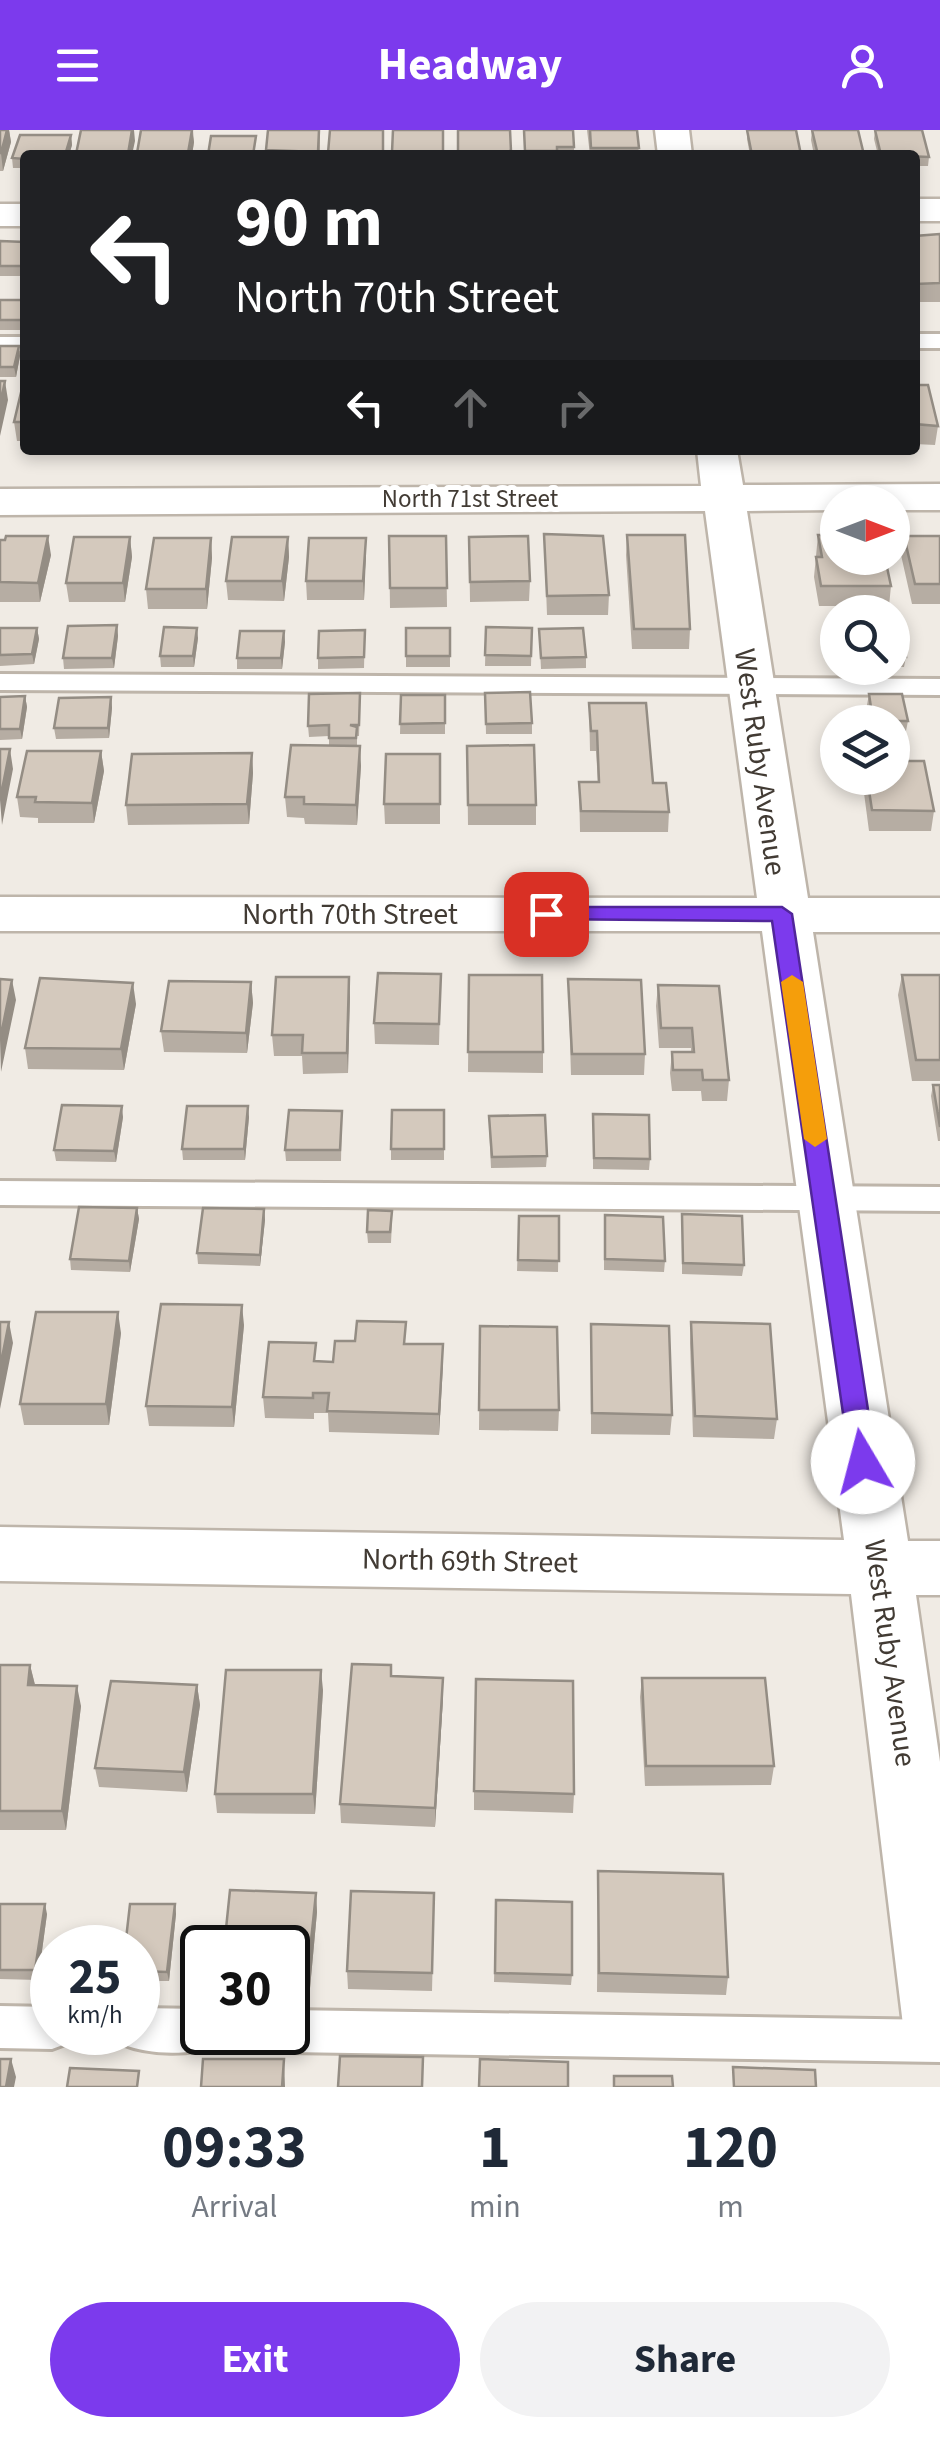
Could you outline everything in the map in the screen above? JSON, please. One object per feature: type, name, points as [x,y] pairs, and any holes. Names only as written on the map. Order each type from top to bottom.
[{"type":"street","name":"North 71st Street","points":[[0,502],[720,474],[940,496]]},
{"type":"street","name":"West Ruby Avenue","points":[[720,474],[824,1199],[910,1567],[940,2025]]},
{"type":"street","name":"North 70th Street","points":[[0,914],[940,914]]},
{"type":"street","name":"North 69th Street","points":[[0,1554],[910,1567]]},
{"type":"lane","points":[[0,682],[940,686]]},
{"type":"lane","points":[[0,1193],[940,1199]]},
{"type":"lane","points":[[0,2027],[30,2028]]},
{"type":"lane","points":[[310,2032],[940,2041]]},
{"type":"building","points":[[0,130],[7,130],[1,153],[0,153]]},
{"type":"building","points":[[81,130],[132,130],[129,150],[77,150]]},
{"type":"building","points":[[141,130],[192,130],[189,150],[138,150]]},
{"type":"building","points":[[268,130],[319,130],[318,150],[266,150]]},
{"type":"building","points":[[330,130],[383,130],[383,150],[328,150]]},
{"type":"building","points":[[393,130],[443,130],[443,150],[392,150]]},
{"type":"building","points":[[458,130],[510,130],[511,150],[458,150]]},
{"type":"building","points":[[524,130],[573,130],[574,147],[525,150]]},
{"type":"building","points":[[590,130],[637,130],[639,148],[591,148]]},
{"type":"building","points":[[747,130],[796,130],[800,150],[751,150]]},
{"type":"building","points":[[812,130],[858,130],[863,150],[817,150]]},
{"type":"building","points":[[875,130],[922,130],[929,157],[920,157],[920,150],[880,150]]},
{"type":"building","points":[[20,135],[71,135],[66,150],[20,150],[20,159],[12,158]]},
{"type":"building","points":[[211,136],[256,136],[254,150],[209,150]]},
{"type":"building","points":[[940,234],[940,283],[920,284],[920,236]]},
{"type":"building","points":[[0,241],[20,242],[20,266],[0,266]]},
{"type":"building","points":[[0,300],[20,300],[20,320],[0,320]]},
{"type":"building","points":[[0,346],[19,346],[14,367],[0,367]]},
{"type":"building","points":[[920,385],[928,385],[938,426],[920,424]]},
{"type":"building","points":[[20,397],[20,422],[14,422]]},
{"type":"building","points":[[544,534],[603,536],[609,595],[547,596]]},
{"type":"building","points":[[627,535],[685,535],[690,629],[634,629]]},
{"type":"building","points":[[6,536],[48,536],[38,583],[0,582],[0,540]]},
{"type":"building","points":[[389,536],[446,536],[447,588],[390,588]]},
{"type":"building","points":[[528,536],[530,581],[470,582],[469,537]]},
{"type":"building","points":[[910,536],[940,536],[940,584],[915,584]]},
{"type":"building","points":[[74,537],[130,537],[123,583],[66,583]]},
{"type":"building","points":[[232,537],[288,537],[282,581],[226,581]]},
{"type":"building","points":[[154,538],[211,538],[206,589],[146,589]]},
{"type":"building","points":[[309,538],[366,538],[363,581],[306,581]]},
{"type":"building","points":[[816,557],[820,557],[820,575],[889,575],[891,586],[821,586]]},
{"type":"building","points":[[117,625],[112,658],[63,658],[68,626]]},
{"type":"building","points":[[164,627],[197,628],[193,656],[160,656]]},
{"type":"building","points":[[486,627],[532,628],[531,656],[485,655]]},
{"type":"building","points":[[0,628],[37,628],[32,654],[0,655]]},
{"type":"building","points":[[406,628],[450,628],[450,656],[406,656]]},
{"type":"building","points":[[583,628],[586,657],[541,658],[539,629]]},
{"type":"building","points":[[365,630],[364,657],[318,658],[319,631]]},
{"type":"building","points":[[240,631],[284,631],[281,658],[237,658]]},
{"type":"building","points":[[530,692],[532,723],[486,724],[485,693]]},
{"type":"building","points":[[360,693],[359,725],[350,725],[357,727],[356,738],[329,738],[329,725],[308,726],[309,694]]},
{"type":"building","points":[[869,694],[902,694],[904,705],[871,705]]},
{"type":"building","points":[[401,695],[445,695],[445,723],[400,724]]},
{"type":"building","points":[[25,696],[20,729],[0,729],[0,697]]},
{"type":"building","points":[[111,697],[108,728],[54,728],[59,698]]},
{"type":"building","points":[[589,703],[646,703],[653,783],[666,783],[669,812],[581,811],[579,782],[599,782],[597,731],[591,731]]},
{"type":"building","points":[[291,745],[360,746],[356,805],[304,804],[304,797],[285,797]]},
{"type":"building","points":[[534,745],[536,805],[468,805],[467,746]]},
{"type":"building","points":[[0,749],[10,749],[0,800]]},
{"type":"building","points":[[27,751],[101,751],[92,803],[35,802],[36,797],[17,797]]},
{"type":"building","points":[[252,753],[247,804],[126,805],[132,754]]},
{"type":"building","points":[[386,754],[440,754],[440,804],[384,804]]},
{"type":"building","points":[[910,761],[924,761],[934,811],[872,810],[870,795],[910,795]]},
{"type":"building","points":[[378,973],[441,974],[439,1024],[374,1023]]},
{"type":"building","points":[[469,975],[542,975],[543,1052],[468,1052]]},
{"type":"building","points":[[902,975],[940,975],[940,1060],[916,1060]]},
{"type":"building","points":[[276,977],[349,977],[347,1053],[302,1053],[303,1035],[272,1035]]},
{"type":"building","points":[[40,978],[133,983],[121,1049],[25,1048]]},
{"type":"building","points":[[0,979],[12,980],[0,1040]]},
{"type":"building","points":[[568,979],[641,980],[645,1054],[572,1054]]},
{"type":"building","points":[[169,981],[251,982],[246,1033],[161,1031]]},
{"type":"building","points":[[658,985],[719,986],[729,1080],[703,1080],[702,1070],[673,1070],[672,1052],[694,1052],[692,1028],[661,1028]]},
{"type":"building","points":[[933,1085],[940,1085],[940,1127]]},
{"type":"building","points":[[62,1105],[122,1106],[114,1151],[54,1150]]},
{"type":"building","points":[[187,1106],[248,1106],[244,1149],[182,1149]]},
{"type":"building","points":[[289,1110],[342,1111],[340,1150],[285,1150]]},
{"type":"building","points":[[392,1110],[444,1110],[444,1149],[391,1149]]},
{"type":"building","points":[[593,1114],[649,1115],[650,1159],[594,1158]]},
{"type":"building","points":[[545,1115],[547,1156],[492,1157],[489,1116]]},
{"type":"building","points":[[79,1207],[137,1208],[129,1261],[70,1259]]},
{"type":"building","points":[[203,1208],[264,1209],[260,1255],[197,1253]]},
{"type":"building","points":[[368,1210],[392,1211],[390,1232],[367,1232]]},
{"type":"building","points":[[682,1214],[742,1216],[744,1265],[683,1263]]},
{"type":"building","points":[[605,1215],[663,1217],[665,1261],[605,1259]]},
{"type":"building","points":[[519,1216],[559,1216],[559,1261],[518,1260]]},
{"type":"building","points":[[161,1304],[242,1305],[232,1407],[146,1406]]},
{"type":"building","points":[[36,1312],[118,1312],[106,1404],[20,1404]]},
{"type":"building","points":[[357,1321],[406,1322],[404,1344],[443,1344],[439,1414],[327,1411],[329,1393],[313,1393],[313,1398],[263,1397],[269,1342],[316,1343],[314,1361],[333,1362],[335,1341],[355,1341]]},
{"type":"building","points":[[0,1322],[9,1322],[0,1368]]},
{"type":"building","points":[[691,1322],[770,1324],[777,1419],[695,1416]]},
{"type":"building","points":[[591,1324],[669,1326],[672,1415],[592,1413]]},
{"type":"building","points":[[480,1326],[557,1327],[559,1410],[479,1410]]},
{"type":"building","points":[[352,1664],[391,1665],[391,1676],[443,1678],[435,1808],[340,1804]]},
{"type":"building","points":[[0,1665],[30,1665],[28,1685],[77,1686],[62,1811],[0,1811]]},
{"type":"building","points":[[226,1670],[321,1670],[313,1794],[215,1794]]},
{"type":"building","points":[[642,1678],[765,1678],[774,1766],[646,1766]]},
{"type":"building","points":[[476,1679],[573,1681],[574,1794],[474,1791]]},
{"type":"building","points":[[111,1681],[197,1685],[184,1772],[95,1768]]},
{"type":"building","points":[[598,1871],[723,1874],[728,1977],[599,1973]]},
{"type":"building","points":[[230,1890],[316,1893],[310,1951],[310,1925],[226,1925]]},
{"type":"building","points":[[351,1891],[434,1893],[432,1973],[347,1971]]},
{"type":"building","points":[[496,1900],[572,1902],[572,1975],[495,1973]]},
{"type":"building","points":[[0,1904],[45,1904],[42,1925],[30,1925],[30,1970],[0,1970]]},
{"type":"building","points":[[130,1904],[175,1904],[167,1972],[160,1972],[160,1925],[128,1925]]},
{"type":"building","points":[[340,2056],[423,2057],[422,2087],[338,2087]]},
{"type":"building","points":[[0,2059],[11,2059],[6,2087],[0,2087]]},
{"type":"building","points":[[203,2059],[284,2059],[282,2087],[201,2087]]},
{"type":"building","points":[[480,2059],[568,2062],[568,2087],[479,2087]]},
{"type":"building","points":[[733,2067],[815,2070],[816,2087],[734,2087]]},
{"type":"building","points":[[70,2068],[139,2071],[137,2087],[67,2087]]},
{"type":"building","points":[[614,2076],[672,2076],[673,2087],[614,2087]]},
{"type":"slow traffic","points":[[792,982],[815,1139]]},
{"type":"route","points":[[546,914],[782,914],[863,1462]]}]
